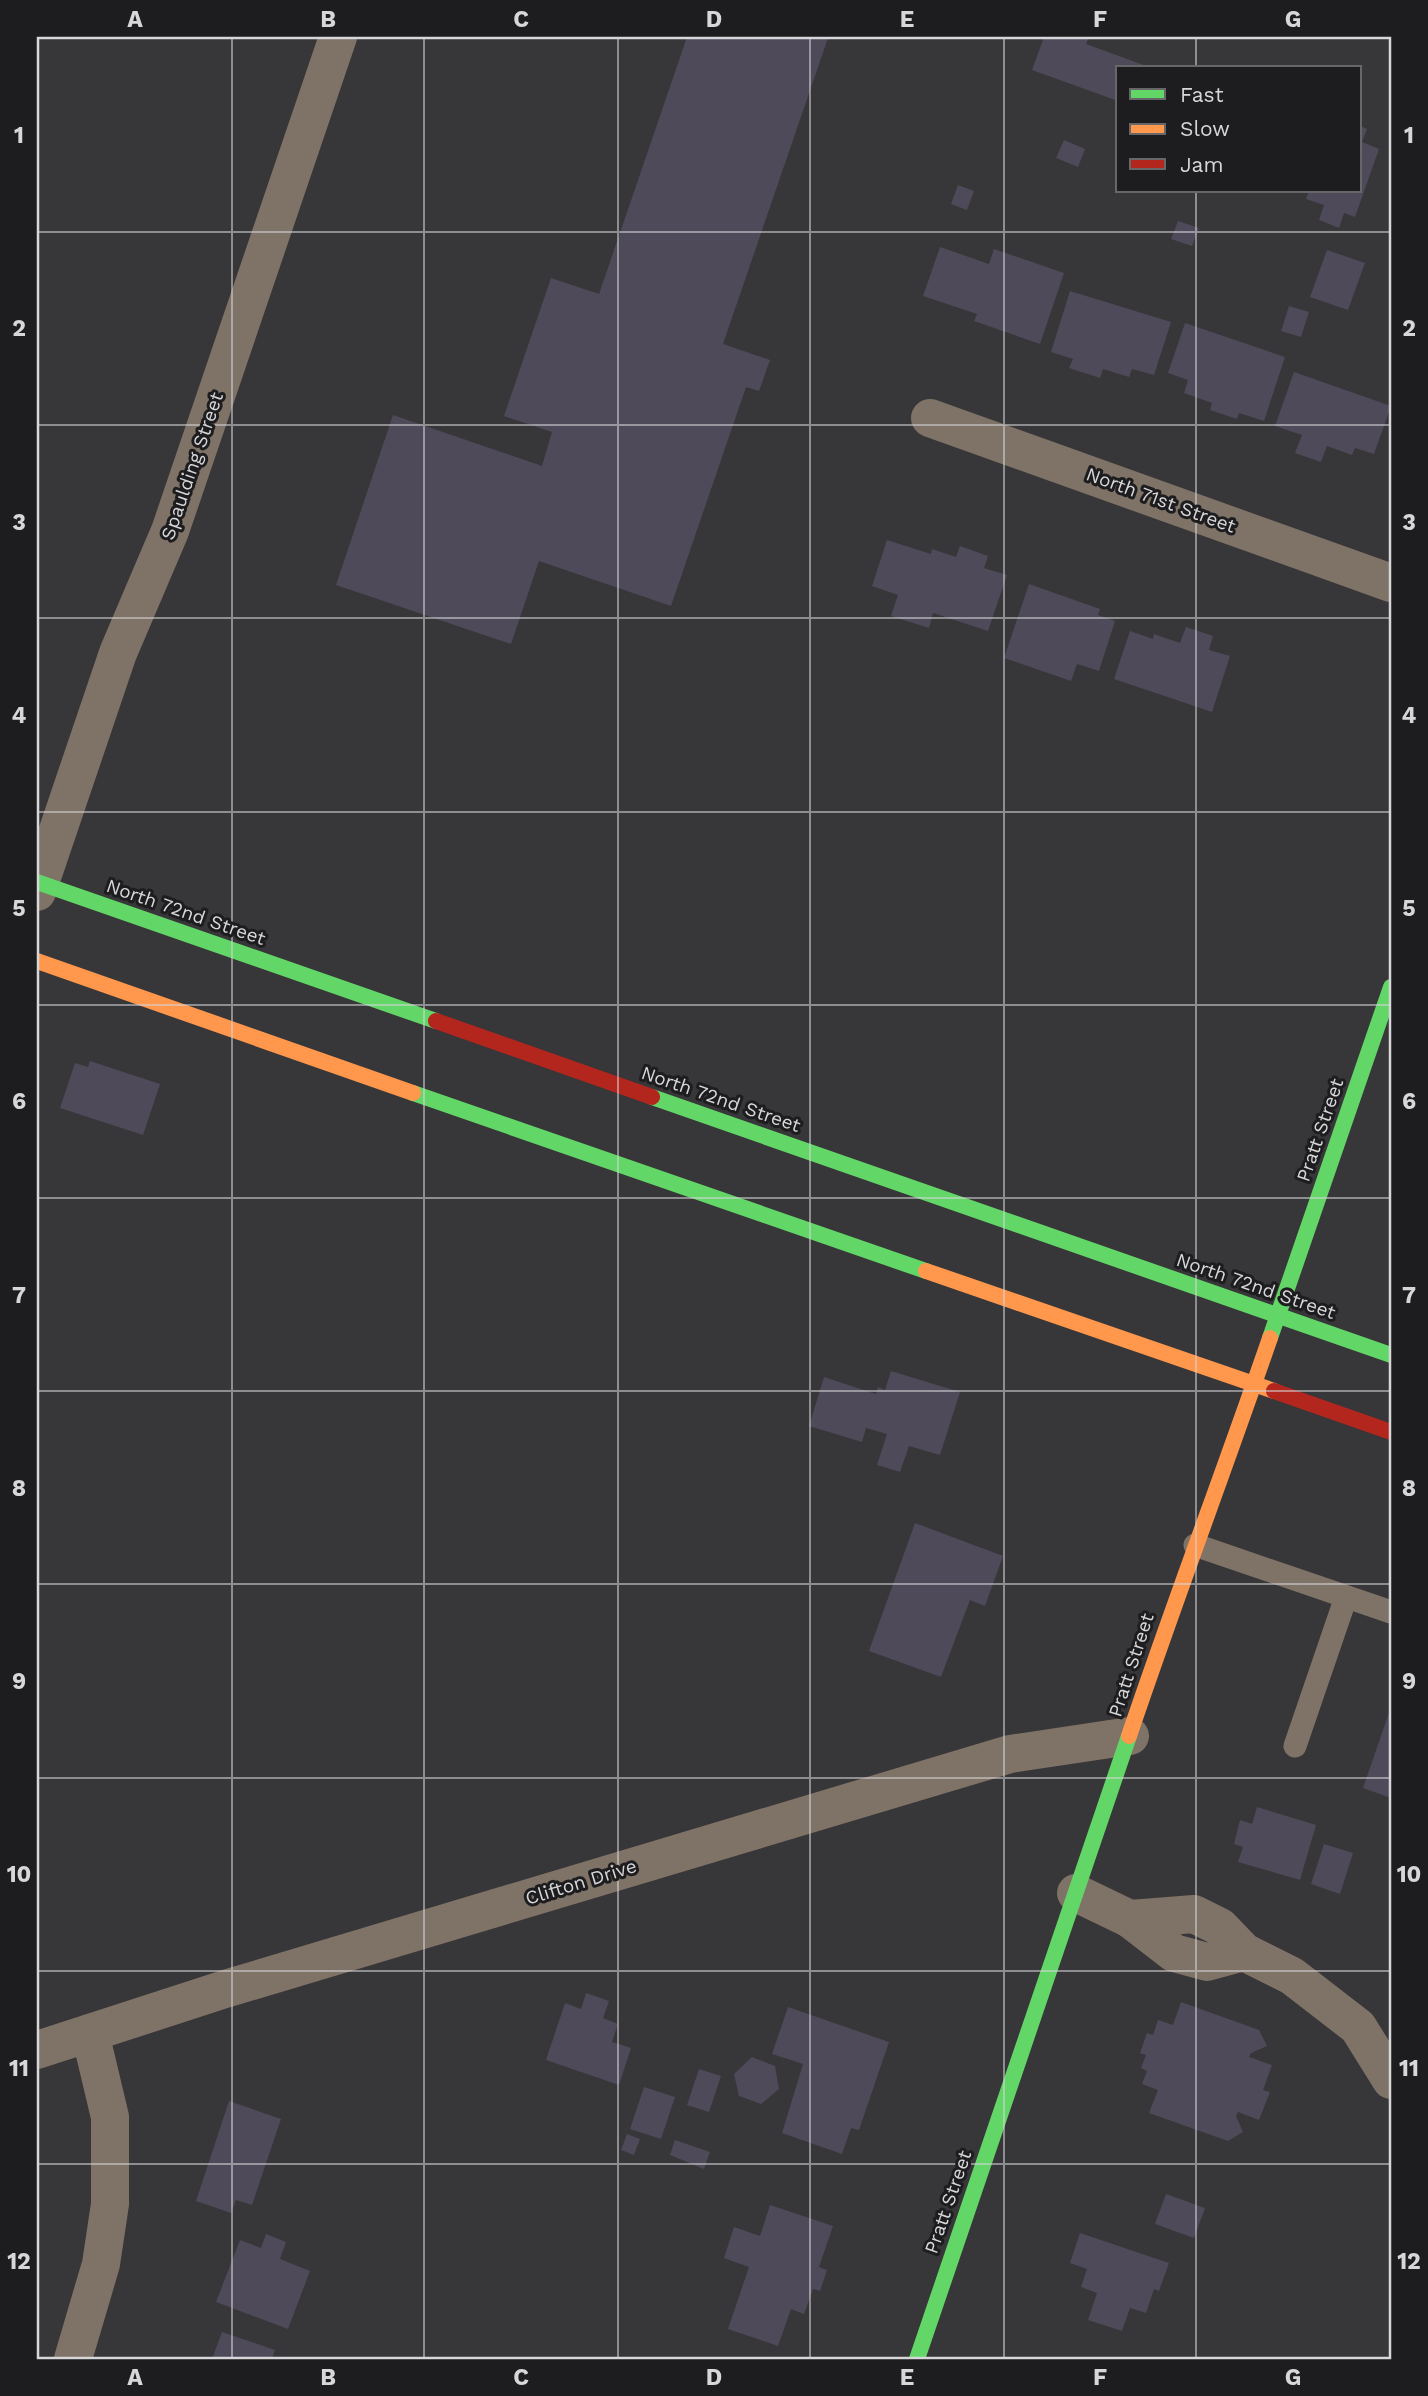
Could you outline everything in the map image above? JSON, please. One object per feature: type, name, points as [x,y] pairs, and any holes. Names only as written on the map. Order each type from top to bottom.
[{"type":"main road","name":"North 72nd Street","points":[[38,886],[1391,1355]]},
{"type":"main road","points":[[37,961],[1391,1432]]},
{"type":"main road","name":"Pratt Street","points":[[917,2359],[1195,1545],[1278,1316],[1391,987]]},
{"type":"street","name":"Spaulding Street","points":[[38,886],[118,653],[170,531],[338,37]]},
{"type":"street","name":"North 71st Street","points":[[930,418],[1391,583]]},
{"type":"street","name":"Clifton Drive","points":[[37,2050],[252,1981],[1010,1754],[1130,1736]]},
{"type":"street","points":[[1076,1893],[1130,1919],[1174,1954],[1207,1962],[1244,1952],[1292,1976],[1358,2027],[1391,2080]]},
{"type":"street","points":[[73,2359],[102,2263],[110,2204],[110,2117],[90,2033]]},
{"type":"lane","points":[[1195,1545],[1391,1612]]},
{"type":"lane","points":[[1295,1746],[1346,1597]]},
{"type":"building","points":[[687,37],[828,38],[723,344],[770,360],[759,391],[746,387],[671,606],[539,561],[511,644],[336,585],[393,415],[542,466],[552,432],[504,416],[551,278],[599,294]]},
{"type":"building","points":[[1044,37],[1089,37],[1086,44],[1146,66],[1116,66],[1116,100],[1032,70]]},
{"type":"building","points":[[1362,127],[1367,129],[1362,142]]},
{"type":"building","points":[[1064,140],[1085,149],[1078,167],[1056,158]]},
{"type":"building","points":[[1362,142],[1379,149],[1355,217],[1344,213],[1339,228],[1319,220],[1324,205],[1306,199],[1309,192],[1362,192]]},
{"type":"building","points":[[958,185],[974,191],[967,210],[951,204]]},
{"type":"building","points":[[1178,221],[1199,228],[1192,246],[1171,239]]},
{"type":"building","points":[[940,247],[989,264],[994,249],[1064,273],[1040,344],[974,321],[977,314],[923,296]]},
{"type":"building","points":[[1327,250],[1365,263],[1348,310],[1310,297]]},
{"type":"building","points":[[1070,291],[1171,322],[1154,375],[1132,369],[1129,377],[1103,369],[1100,378],[1069,368],[1073,359],[1051,352]]},
{"type":"building","points":[[1289,306],[1309,312],[1301,337],[1281,331]]},
{"type":"building","points":[[1185,323],[1285,357],[1264,421],[1239,413],[1237,419],[1210,410],[1212,403],[1184,393],[1188,380],[1168,373]]},
{"type":"building","points":[[1294,372],[1391,406],[1374,454],[1355,448],[1352,455],[1327,446],[1321,462],[1295,453],[1302,435],[1275,426]]},
{"type":"building","points":[[887,540],[931,554],[932,549],[956,557],[960,546],[988,556],[984,568],[1007,575],[988,631],[933,613],[929,628],[891,616],[898,595],[872,586]]},
{"type":"building","points":[[1029,584],[1100,609],[1098,615],[1115,621],[1099,671],[1077,664],[1071,681],[1004,658]]},
{"type":"building","points":[[1186,627],[1213,636],[1209,650],[1230,656],[1212,712],[1114,679],[1130,631],[1153,639],[1154,634],[1180,643]]},
{"type":"building","points":[[90,1061],[160,1084],[143,1135],[60,1108],[75,1063],[88,1067]]},
{"type":"building","points":[[891,1371],[960,1392],[940,1455],[909,1446],[900,1472],[877,1465],[887,1434],[866,1428],[862,1442],[809,1426],[824,1377],[876,1394],[878,1387],[885,1390]]},
{"type":"building","points":[[915,1523],[1003,1556],[985,1606],[970,1600],[941,1677],[869,1651]]},
{"type":"building","points":[[1391,1707],[1391,1798],[1363,1788]]},
{"type":"building","points":[[1257,1807],[1316,1825],[1300,1880],[1238,1862],[1243,1847],[1234,1844],[1240,1820],[1252,1824]]},
{"type":"building","points":[[1324,1844],[1353,1853],[1340,1894],[1311,1884]]},
{"type":"building","points":[[586,1993],[609,2001],[603,2018],[618,2024],[612,2042],[631,2048],[619,2085],[546,2060],[565,2003],[581,2009]]},
{"type":"building","points":[[1181,2002],[1259,2030],[1267,2046],[1251,2053],[1249,2057],[1272,2065],[1263,2090],[1270,2092],[1259,2120],[1238,2112],[1236,2116],[1243,2132],[1228,2141],[1149,2113],[1158,2090],[1142,2084],[1147,2071],[1141,2068],[1146,2055],[1140,2053],[1147,2033],[1153,2035],[1158,2020],[1173,2025]]},
{"type":"building","points":[[788,2007],[889,2042],[859,2130],[851,2128],[842,2154],[782,2133],[803,2064],[772,2054]]},
{"type":"building","points":[[752,2057],[775,2066],[779,2089],[761,2104],[739,2096],[734,2074]]},
{"type":"building","points":[[699,2069],[721,2076],[709,2112],[687,2105]]},
{"type":"building","points":[[644,2087],[675,2097],[661,2139],[630,2129]]},
{"type":"building","points":[[229,2101],[281,2119],[252,2205],[236,2200],[231,2213],[196,2201]]},
{"type":"building","points":[[627,2134],[640,2139],[634,2155],[621,2150]]},
{"type":"building","points":[[675,2140],[710,2152],[704,2169],[670,2155]]},
{"type":"building","points":[[1166,2194],[1205,2208],[1194,2238],[1155,2224]]},
{"type":"building","points":[[770,2205],[833,2226],[819,2267],[827,2270],[820,2291],[813,2289],[804,2314],[791,2309],[778,2346],[728,2329],[749,2267],[724,2258],[734,2227],[760,2236]]},
{"type":"building","points":[[1080,2233],[1169,2263],[1159,2291],[1154,2289],[1146,2313],[1130,2308],[1122,2331],[1088,2320],[1097,2293],[1081,2287],[1087,2269],[1070,2263]]},
{"type":"building","points":[[266,2234],[286,2242],[280,2259],[310,2271],[288,2329],[216,2302],[240,2240],[261,2248]]},
{"type":"building","points":[[222,2332],[275,2350],[272,2359],[212,2359]]},
{"type":"traffic: fast","points":[[37,882],[436,1021]]},
{"type":"traffic: fast","points":[[1270,1338],[1391,987]]},
{"type":"traffic: fast","points":[[413,1093],[926,1271]]},
{"type":"traffic: fast","points":[[652,1097],[1391,1355]]},
{"type":"traffic: fast","points":[[917,2359],[1129,1736]]},
{"type":"traffic: slow","points":[[37,961],[413,1093]]},
{"type":"traffic: slow","points":[[926,1271],[1274,1391]]},
{"type":"traffic: slow","points":[[1129,1736],[1270,1338]]},
{"type":"traffic: jam","points":[[436,1021],[652,1097]]},
{"type":"traffic: jam","points":[[1274,1391],[1391,1432]]}]
